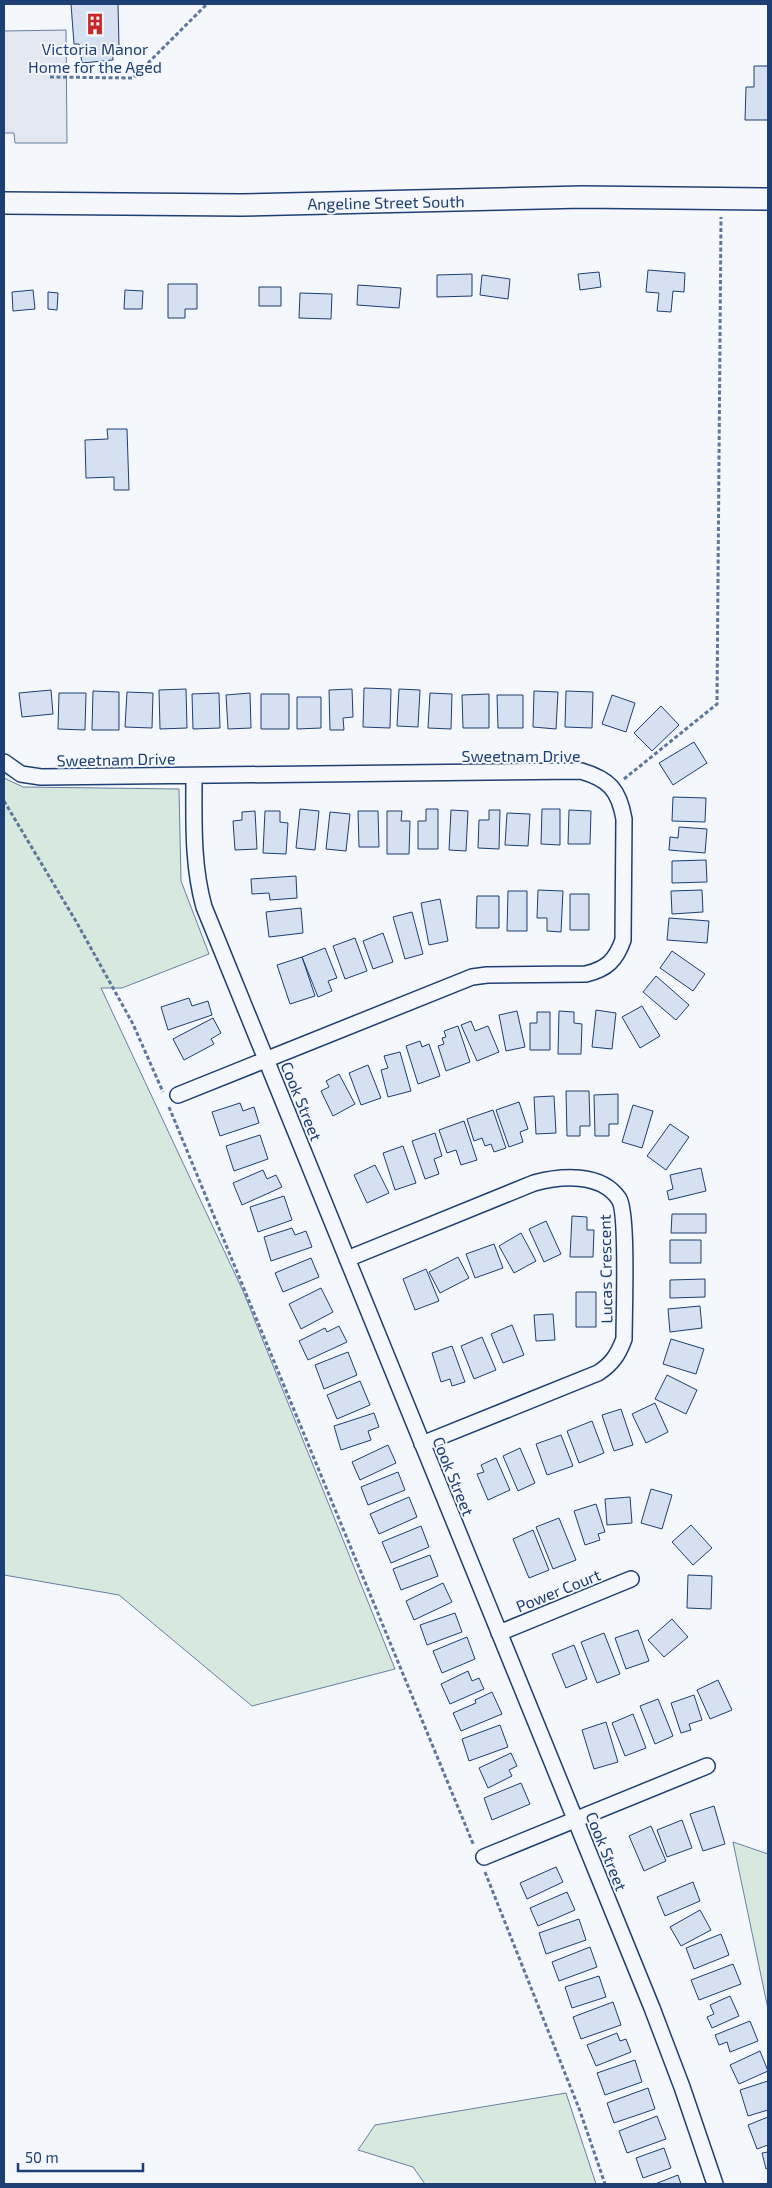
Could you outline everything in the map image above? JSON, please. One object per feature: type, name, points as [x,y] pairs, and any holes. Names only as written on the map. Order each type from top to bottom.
[{"type":"main road","name":"Angeline Street South","points":[[4,203],[241,205],[582,198],[768,199]]},
{"type":"street","name":"Sweetnam Drive","points":[[4,762],[21,774],[41,777],[581,771],[600,777],[613,789]]},
{"type":"street","name":"Cook Street","points":[[194,776],[195,861],[197,884],[204,906],[655,2017],[715,2184]]},
{"type":"street","points":[[169,1097],[472,977],[487,975],[586,974],[599,971],[610,964],[618,953],[623,940],[624,819],[621,802],[613,789]]},
{"type":"street","name":"Lucas Crescent","points":[[347,1259],[534,1182],[550,1179],[586,1179],[605,1187],[619,1199],[623,1221],[624,1339],[618,1354],[610,1366],[598,1373],[422,1444]]},
{"type":"street","name":"Power Court","points":[[499,1633],[631,1579]]},
{"type":"street","points":[[481,1858],[707,1766]]},
{"type":"path","points":[[50,77],[133,78],[207,4]]},
{"type":"path","points":[[613,789],[717,704],[721,217]]},
{"type":"path","points":[[4,801],[77,923],[124,1008],[169,1097],[481,1858],[580,2111],[605,2184]]},
{"type":"shaded area","points":[[66,30],[67,143],[15,143],[14,133],[4,133],[4,31]]},
{"type":"shaded area","points":[[4,778],[23,787],[179,789],[181,881],[209,954],[122,988],[101,988],[243,1291],[395,1669],[252,1706],[119,1595],[4,1575]]},
{"type":"shaded area","points":[[733,1842],[768,1854],[768,2009]]},
{"type":"shaded area","points":[[566,2093],[596,2184],[425,2184],[413,2167],[358,2150],[375,2125]]},
{"type":"building","name":"Victoria Manor Home for the Aged","points":[[71,4],[118,4],[119,46],[112,47],[113,60],[82,63],[79,44],[74,44]]},
{"type":"building","points":[[754,66],[768,66],[768,120],[745,120],[746,87],[754,87]]},
{"type":"building","points":[[648,270],[685,273],[684,292],[673,291],[671,312],[657,311],[659,293],[646,292]]},
{"type":"building","points":[[599,272],[601,287],[580,290],[578,274]]},
{"type":"building","points":[[472,274],[472,296],[437,297],[437,275]]},
{"type":"building","points":[[482,275],[510,279],[508,299],[480,295]]},
{"type":"building","points":[[168,284],[197,284],[197,309],[185,309],[185,318],[168,318]]},
{"type":"building","points":[[358,285],[401,288],[399,308],[357,305]]},
{"type":"building","points":[[259,287],[281,287],[281,306],[259,306]]},
{"type":"building","points":[[33,290],[35,309],[13,311],[12,292]]},
{"type":"building","points":[[125,290],[143,291],[142,309],[124,309]]},
{"type":"building","points":[[48,292],[58,293],[57,310],[48,309]]},
{"type":"building","points":[[300,293],[332,294],[331,319],[299,318]]},
{"type":"building","points":[[107,429],[127,429],[129,490],[114,490],[114,477],[86,478],[85,440],[108,439]]},
{"type":"building","points":[[364,688],[391,689],[390,728],[363,727]]},
{"type":"building","points":[[186,689],[187,728],[160,729],[159,690]]},
{"type":"building","points":[[352,689],[353,717],[343,718],[344,730],[330,730],[329,690]]},
{"type":"building","points":[[399,689],[420,690],[418,727],[397,726]]},
{"type":"building","points":[[51,690],[53,714],[22,717],[19,693]]},
{"type":"building","points":[[93,691],[119,692],[119,730],[92,730]]},
{"type":"building","points":[[534,691],[558,692],[556,729],[533,727]]},
{"type":"building","points":[[566,691],[593,692],[592,728],[565,727]]},
{"type":"building","points":[[127,692],[153,693],[152,728],[125,727]]},
{"type":"building","points":[[59,693],[86,693],[85,730],[58,729]]},
{"type":"building","points":[[219,693],[220,728],[193,729],[192,694]]},
{"type":"building","points":[[250,693],[251,728],[228,729],[226,695]]},
{"type":"building","points":[[430,693],[452,694],[451,729],[428,728]]},
{"type":"building","points":[[261,694],[289,694],[289,729],[261,729]]},
{"type":"building","points":[[489,694],[489,728],[463,728],[462,695]]},
{"type":"building","points":[[497,695],[523,695],[523,728],[498,728]]},
{"type":"building","points":[[612,695],[635,703],[626,732],[602,724]]},
{"type":"building","points":[[297,697],[321,697],[321,728],[297,729]]},
{"type":"building","points":[[661,706],[679,725],[652,751],[634,733]]},
{"type":"building","points":[[694,742],[707,763],[673,785],[659,763]]},
{"type":"building","points":[[673,797],[706,798],[705,822],[672,821]]},
{"type":"building","points":[[300,809],[319,811],[315,850],[296,848]]},
{"type":"building","points":[[426,809],[438,809],[438,849],[418,849],[418,821],[426,821]]},
{"type":"building","points":[[542,809],[560,809],[560,845],[541,844]]},
{"type":"building","points":[[451,810],[468,811],[466,851],[449,850]]},
{"type":"building","points":[[489,810],[500,810],[499,849],[478,848],[479,820],[489,820]]},
{"type":"building","points":[[569,810],[591,811],[590,844],[568,844]]},
{"type":"building","points":[[255,811],[257,849],[235,850],[233,821],[242,820],[242,812]]},
{"type":"building","points":[[265,811],[280,811],[280,822],[288,823],[286,854],[263,853]]},
{"type":"building","points":[[358,811],[378,811],[379,847],[359,847]]},
{"type":"building","points":[[387,811],[402,811],[401,821],[410,821],[409,854],[387,854]]},
{"type":"building","points":[[330,812],[350,814],[346,851],[326,849]]},
{"type":"building","points":[[507,813],[530,814],[528,846],[505,845]]},
{"type":"building","points":[[679,827],[707,829],[705,853],[669,850],[670,837],[678,838]]},
{"type":"building","points":[[706,860],[707,882],[672,883],[672,861]]},
{"type":"building","points":[[296,876],[297,898],[270,900],[269,893],[252,894],[251,879]]},
{"type":"building","points":[[538,890],[563,891],[561,932],[547,931],[547,918],[537,918]]},
{"type":"building","points":[[702,890],[703,912],[672,914],[671,891]]},
{"type":"building","points":[[508,891],[527,891],[527,931],[507,931]]},
{"type":"building","points":[[570,894],[589,894],[589,930],[570,930]]},
{"type":"building","points":[[477,896],[499,896],[499,928],[476,928]]},
{"type":"building","points":[[440,899],[448,941],[429,945],[421,903]]},
{"type":"building","points":[[301,908],[303,933],[269,937],[266,912]]},
{"type":"building","points":[[412,912],[423,954],[405,959],[393,917]]},
{"type":"building","points":[[669,918],[709,921],[707,943],[667,940]]},
{"type":"building","points":[[383,933],[393,962],[373,969],[363,941]]},
{"type":"building","points":[[355,938],[367,971],[345,979],[333,946]]},
{"type":"building","points":[[325,948],[337,978],[328,981],[332,991],[318,997],[302,957]]},
{"type":"building","points":[[672,951],[705,974],[693,991],[660,968]]},
{"type":"building","points":[[302,957],[315,996],[290,1004],[277,965]]},
{"type":"building","points":[[656,976],[689,1005],[676,1020],[643,992]]},
{"type":"building","points":[[189,998],[192,1006],[208,1001],[212,1015],[168,1030],[161,1007]]},
{"type":"building","points":[[642,1006],[660,1036],[640,1048],[622,1017]]},
{"type":"building","points":[[596,1010],[616,1013],[612,1049],[592,1047]]},
{"type":"building","points":[[517,1011],[525,1047],[506,1051],[499,1015]]},
{"type":"building","points":[[559,1011],[574,1012],[574,1023],[582,1024],[581,1054],[558,1054]]},
{"type":"building","points":[[537,1012],[550,1012],[550,1050],[530,1050],[530,1023],[537,1023]]},
{"type":"building","points":[[213,1018],[221,1033],[211,1039],[214,1044],[184,1060],[173,1039]]},
{"type":"building","points":[[471,1021],[475,1031],[488,1026],[499,1052],[477,1061],[461,1025]]},
{"type":"building","points":[[458,1026],[470,1062],[446,1071],[438,1046],[444,1044],[442,1038],[446,1037],[444,1031]]},
{"type":"building","points":[[420,1041],[422,1047],[429,1044],[440,1076],[418,1084],[406,1046]]},
{"type":"building","points":[[400,1052],[411,1091],[388,1097],[381,1070],[388,1068],[384,1056]]},
{"type":"building","points":[[368,1065],[381,1098],[361,1105],[349,1073]]},
{"type":"building","points":[[339,1074],[355,1104],[333,1116],[321,1091],[329,1087],[326,1081]]},
{"type":"building","points":[[566,1091],[589,1091],[590,1126],[580,1126],[580,1136],[567,1136]]},
{"type":"building","points":[[618,1094],[618,1124],[609,1124],[609,1136],[595,1136],[594,1095]]},
{"type":"building","points":[[554,1096],[556,1133],[536,1134],[534,1097]]},
{"type":"building","points":[[519,1102],[528,1129],[520,1132],[523,1142],[509,1147],[496,1110]]},
{"type":"building","points":[[240,1103],[243,1111],[254,1107],[259,1123],[220,1136],[212,1112]]},
{"type":"building","points":[[633,1105],[653,1111],[642,1148],[622,1142]]},
{"type":"building","points":[[493,1110],[506,1148],[494,1152],[491,1144],[485,1146],[482,1138],[474,1141],[467,1119]]},
{"type":"building","points":[[464,1121],[477,1160],[461,1165],[456,1150],[447,1153],[439,1130]]},
{"type":"building","points":[[670,1124],[689,1137],[666,1170],[647,1156]]},
{"type":"building","points":[[435,1133],[442,1156],[434,1159],[439,1174],[425,1179],[412,1141]]},
{"type":"building","points":[[260,1135],[268,1159],[234,1171],[226,1146]]},
{"type":"building","points":[[403,1146],[416,1183],[395,1190],[383,1153]]},
{"type":"building","points":[[375,1165],[389,1193],[367,1203],[354,1175]]},
{"type":"building","points":[[701,1168],[706,1191],[669,1200],[667,1191],[673,1189],[670,1175]]},
{"type":"building","points":[[263,1170],[267,1179],[276,1175],[282,1187],[242,1205],[233,1183]]},
{"type":"building","points":[[284,1196],[292,1220],[258,1232],[250,1207]]},
{"type":"building","points":[[672,1214],[706,1214],[706,1233],[671,1233]]},
{"type":"building","points":[[572,1216],[587,1217],[587,1230],[594,1230],[593,1257],[570,1257]]},
{"type":"building","points":[[546,1221],[561,1254],[544,1262],[529,1229]]},
{"type":"building","points":[[292,1228],[295,1235],[306,1231],[312,1247],[271,1261],[264,1237]]},
{"type":"building","points":[[521,1233],[536,1261],[514,1273],[499,1246]]},
{"type":"building","points":[[670,1240],[701,1240],[701,1263],[670,1263]]},
{"type":"building","points":[[494,1244],[503,1268],[475,1278],[466,1254]]},
{"type":"building","points":[[458,1257],[469,1278],[440,1293],[429,1272]]},
{"type":"building","points":[[311,1258],[319,1277],[283,1292],[275,1273]]},
{"type":"building","points":[[426,1269],[439,1301],[415,1310],[403,1279]]},
{"type":"building","points":[[705,1279],[705,1297],[670,1298],[670,1280]]},
{"type":"building","points":[[321,1288],[333,1312],[301,1329],[289,1304]]},
{"type":"building","points":[[576,1292],[596,1292],[596,1327],[576,1327]]},
{"type":"building","points":[[700,1306],[702,1328],[670,1332],[668,1309]]},
{"type":"building","points":[[553,1314],[555,1340],[536,1341],[534,1315]]},
{"type":"building","points":[[512,1325],[524,1355],[503,1363],[491,1334]]},
{"type":"building","points":[[339,1326],[347,1342],[308,1360],[299,1341],[325,1328],[327,1332]]},
{"type":"building","points":[[482,1337],[496,1370],[474,1379],[461,1346]]},
{"type":"building","points":[[671,1339],[704,1349],[696,1374],[663,1364]]},
{"type":"building","points":[[452,1346],[465,1382],[452,1386],[450,1379],[441,1382],[432,1353]]},
{"type":"building","points":[[348,1352],[357,1375],[324,1389],[315,1365]]},
{"type":"building","points":[[667,1375],[697,1390],[686,1414],[655,1399]]},
{"type":"building","points":[[360,1381],[370,1405],[337,1419],[327,1395]]},
{"type":"building","points":[[655,1403],[668,1432],[646,1443],[632,1414]]},
{"type":"building","points":[[621,1409],[633,1445],[614,1451],[602,1415]]},
{"type":"building","points":[[374,1413],[379,1427],[368,1431],[371,1440],[341,1450],[334,1426]]},
{"type":"building","points":[[592,1421],[604,1453],[579,1463],[567,1431]]},
{"type":"building","points":[[561,1435],[573,1466],[547,1475],[536,1444]]},
{"type":"building","points":[[388,1445],[396,1463],[360,1480],[352,1462]]},
{"type":"building","points":[[520,1448],[535,1483],[518,1491],[503,1456]]},
{"type":"building","points":[[496,1458],[510,1490],[488,1500],[477,1474],[484,1472],[481,1465]]},
{"type":"building","points":[[398,1472],[405,1490],[368,1505],[361,1487]]},
{"type":"building","points":[[651,1489],[672,1495],[662,1529],[641,1523]]},
{"type":"building","points":[[409,1497],[417,1517],[379,1534],[370,1514]]},
{"type":"building","points":[[630,1497],[632,1523],[607,1525],[605,1499]]},
{"type":"building","points":[[596,1504],[605,1532],[598,1534],[600,1540],[585,1545],[574,1511]]},
{"type":"building","points":[[559,1518],[576,1560],[553,1569],[536,1527]]},
{"type":"building","points":[[691,1525],[712,1548],[693,1565],[672,1542]]},
{"type":"building","points":[[421,1526],[429,1547],[391,1563],[382,1542]]},
{"type":"building","points":[[533,1530],[549,1570],[529,1578],[513,1539]]},
{"type":"building","points":[[430,1555],[438,1576],[401,1590],[393,1569]]},
{"type":"building","points":[[688,1575],[712,1576],[711,1609],[687,1608]]},
{"type":"building","points":[[443,1583],[452,1602],[414,1620],[406,1601]]},
{"type":"building","points":[[455,1613],[462,1632],[427,1645],[420,1625]]},
{"type":"building","points":[[672,1619],[688,1637],[664,1657],[648,1640]]},
{"type":"building","points":[[638,1630],[649,1661],[626,1669],[615,1638]]},
{"type":"building","points":[[604,1633],[620,1674],[597,1683],[581,1642]]},
{"type":"building","points":[[467,1637],[475,1659],[442,1673],[433,1651]]},
{"type":"building","points":[[574,1645],[587,1679],[566,1688],[552,1654]]},
{"type":"building","points":[[468,1671],[472,1681],[479,1678],[484,1689],[450,1704],[441,1684]]},
{"type":"building","points":[[718,1680],[732,1710],[710,1719],[697,1690]]},
{"type":"building","points":[[492,1692],[502,1714],[461,1731],[453,1713],[476,1703],[475,1700]]},
{"type":"building","points":[[694,1695],[702,1720],[689,1724],[691,1730],[681,1733],[671,1703]]},
{"type":"building","points":[[658,1699],[673,1736],[655,1744],[640,1706]]},
{"type":"building","points":[[633,1714],[646,1748],[625,1756],[612,1723]]},
{"type":"building","points":[[606,1722],[618,1762],[594,1769],[582,1730]]},
{"type":"building","points":[[500,1725],[508,1747],[469,1761],[462,1739]]},
{"type":"building","points":[[511,1753],[517,1766],[509,1770],[512,1776],[488,1788],[479,1768]]},
{"type":"building","points":[[521,1783],[530,1804],[492,1820],[484,1798]]},
{"type":"building","points":[[714,1806],[725,1844],[703,1851],[690,1814]]},
{"type":"building","points":[[682,1820],[692,1848],[667,1857],[657,1830]]},
{"type":"building","points":[[651,1826],[666,1861],[644,1871],[629,1836]]},
{"type":"building","points":[[556,1867],[563,1882],[527,1899],[520,1883]]},
{"type":"building","points":[[693,1882],[700,1901],[665,1916],[657,1897]]},
{"type":"building","points":[[567,1892],[575,1910],[538,1926],[530,1908]]},
{"type":"building","points":[[700,1910],[711,1930],[681,1946],[670,1927]]},
{"type":"building","points":[[579,1919],[586,1940],[546,1954],[539,1933]]},
{"type":"building","points":[[721,1934],[729,1955],[694,1969],[686,1948]]},
{"type":"building","points":[[590,1947],[597,1967],[559,1981],[552,1962]]},
{"type":"building","points":[[733,1964],[741,1984],[699,2000],[691,1980]]},
{"type":"building","points":[[599,1976],[606,1997],[572,2008],[565,1987]]},
{"type":"building","points":[[730,1996],[739,2016],[712,2028],[707,2017],[714,2014],[710,2005]]},
{"type":"building","points":[[613,2002],[621,2025],[581,2039],[573,2017]]},
{"type":"building","points":[[750,2021],[758,2041],[730,2052],[727,2042],[719,2045],[715,2035]]},
{"type":"building","points":[[617,2033],[620,2041],[626,2039],[631,2052],[596,2066],[587,2045]]},
{"type":"building","points":[[760,2051],[768,2071],[739,2084],[730,2065]]},
{"type":"building","points":[[635,2060],[642,2082],[605,2095],[597,2073]]},
{"type":"building","points":[[768,2081],[768,2110],[748,2116],[740,2090]]},
{"type":"building","points":[[648,2088],[655,2109],[614,2123],[607,2103]]},
{"type":"building","points":[[657,2116],[666,2139],[627,2153],[619,2131]]},
{"type":"building","points":[[768,2117],[768,2145],[757,2149],[748,2125]]},
{"type":"building","points":[[664,2148],[671,2168],[643,2178],[636,2158]]},
{"type":"building","points":[[768,2152],[768,2168],[766,2169],[762,2153]]},
{"type":"building","points":[[678,2175],[681,2184],[655,2184]]},
{"type":"place","name":"Victoria Manor Home for the Aged","points":[[95,24]]}]
